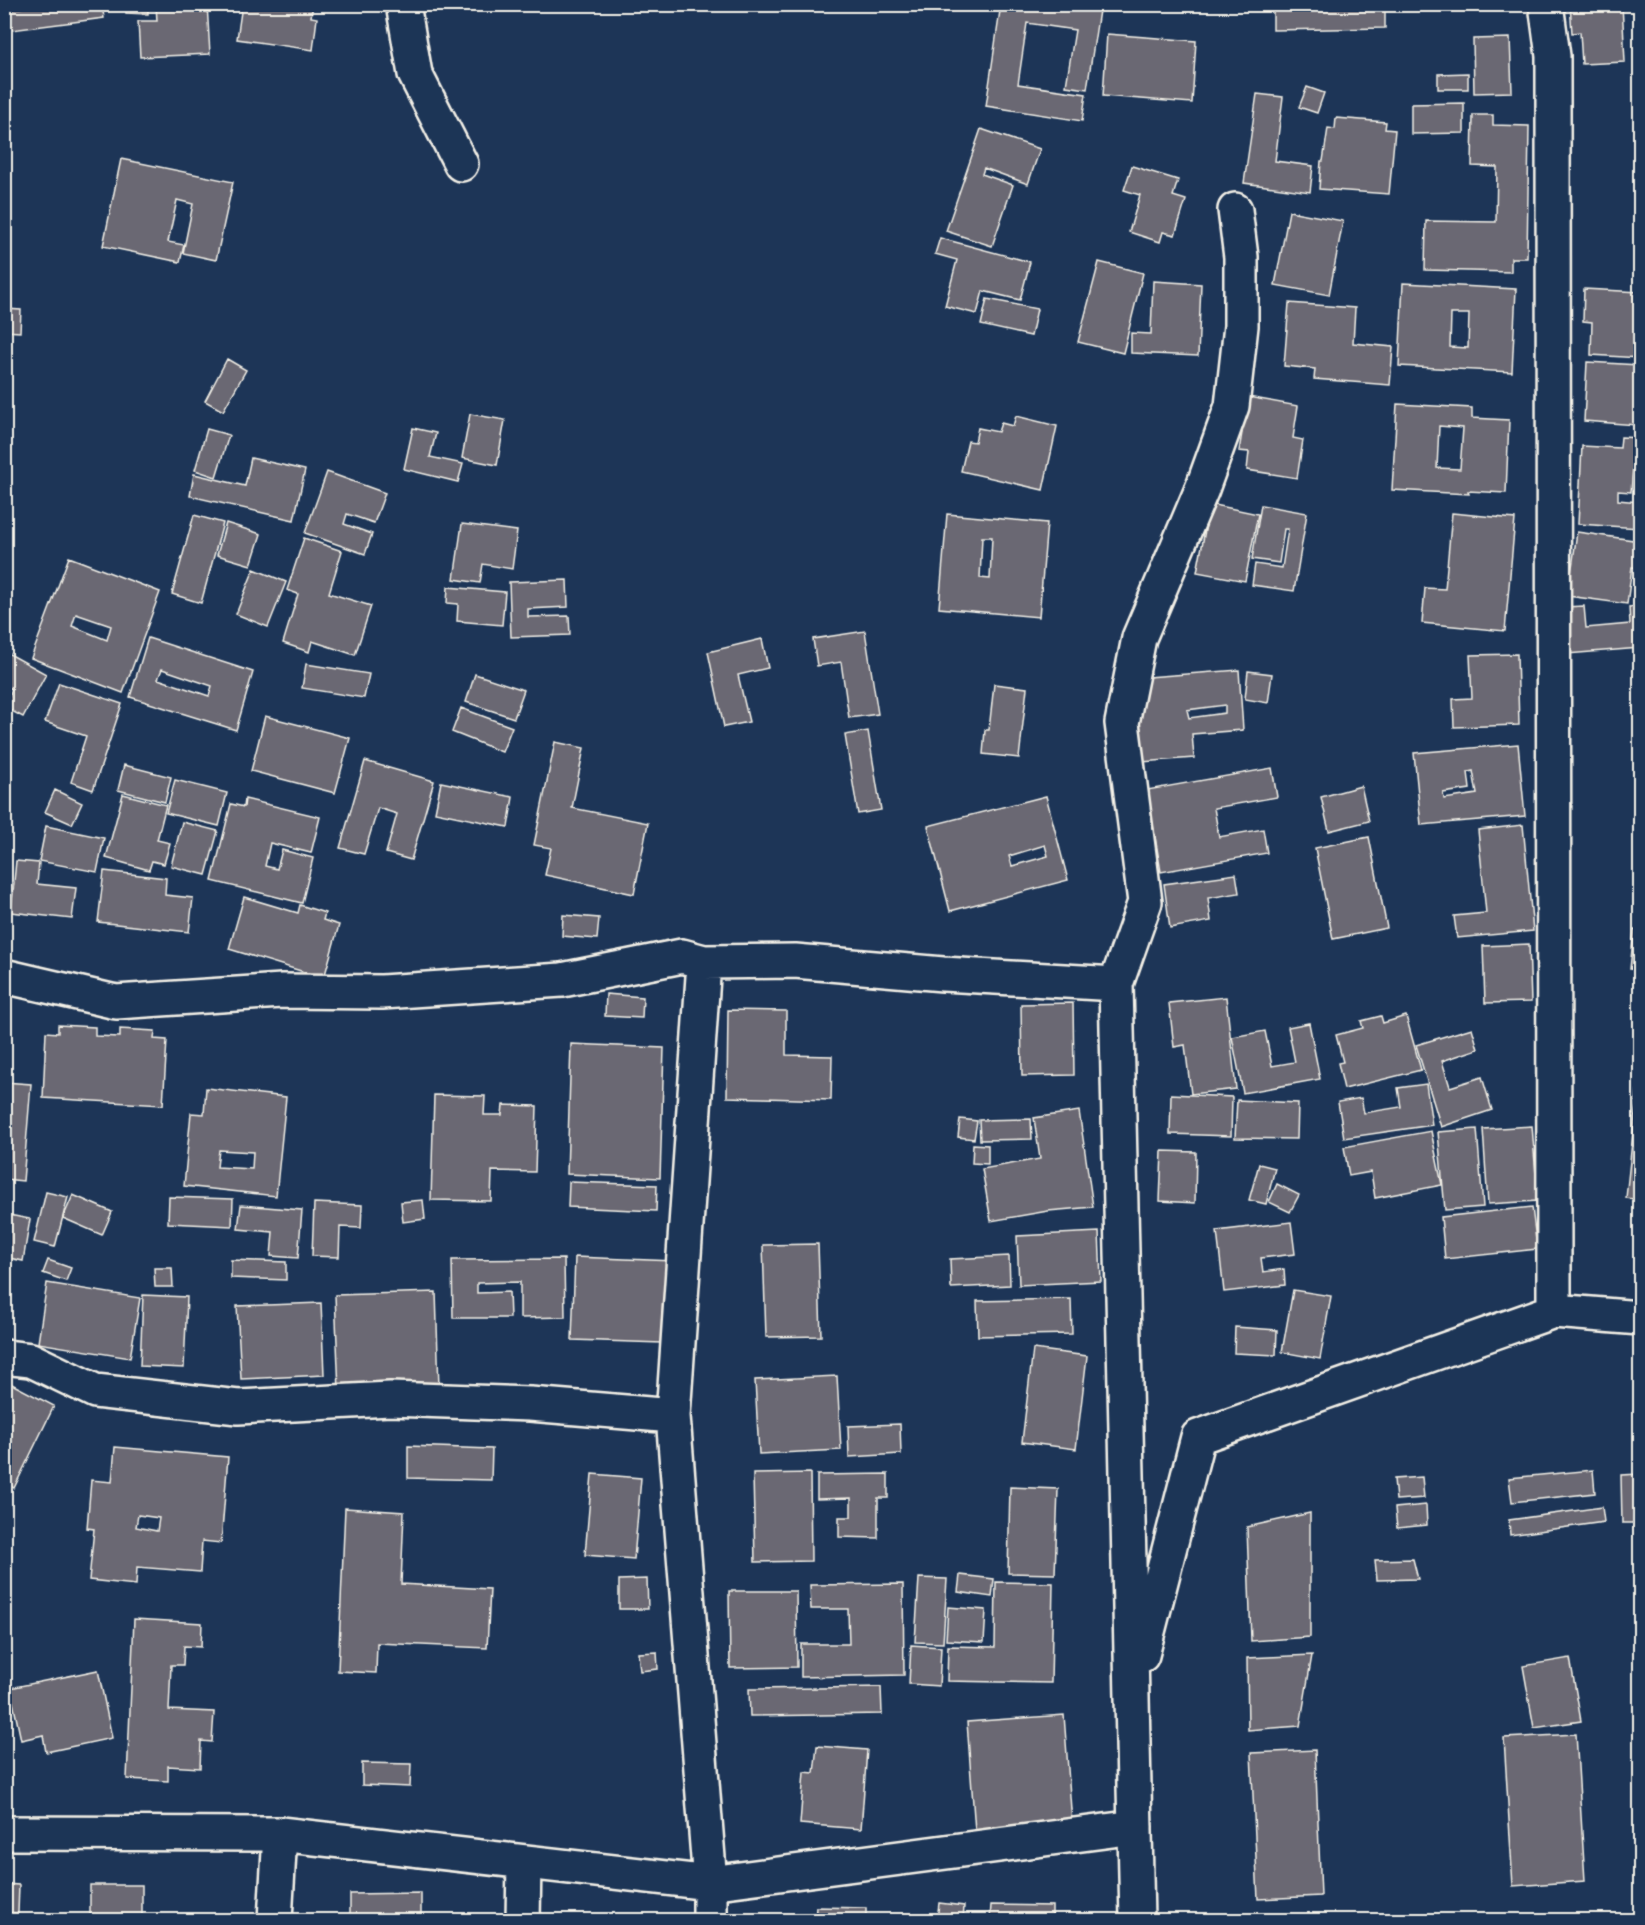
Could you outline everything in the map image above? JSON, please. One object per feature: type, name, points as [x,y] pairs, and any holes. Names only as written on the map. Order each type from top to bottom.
[{"type":"street","points":[[403,4],[415,74],[461,164]]},
{"type":"street","points":[[1546,4],[1553,56],[1554,1311]]},
{"type":"street","points":[[1137,1920],[1116,984],[1145,902],[1122,723],[1139,638],[1193,511],[1232,406],[1241,326],[1241,257],[1235,210]]},
{"type":"street","points":[[4,976],[116,1002],[282,991],[382,992],[562,980],[682,956],[704,962],[795,961],[943,974],[1116,984]]},
{"type":"street","points":[[704,962],[674,1416],[710,1883],[710,1920]]},
{"type":"street","points":[[1132,1694],[1198,1437],[1554,1311],[1641,1318]]},
{"type":"street","points":[[4,1358],[32,1360],[95,1391],[238,1407],[390,1400],[530,1404],[674,1416]]},
{"type":"street","points":[[4,1833],[280,1834],[710,1883],[1135,1827]]},
{"type":"street","points":[[274,1920],[280,1834]]},
{"type":"street","points":[[523,1920],[524,1862]]},
{"type":"building","points":[[4,4],[8,4],[9,10],[39,4],[102,4],[104,18],[4,31]]},
{"type":"building","points":[[126,4],[148,4],[148,14],[126,13]]},
{"type":"building","points":[[207,4],[210,54],[140,57],[138,21],[157,21],[156,5]]},
{"type":"building","points":[[313,4],[311,17],[317,18],[313,50],[237,39],[242,5]]},
{"type":"building","points":[[1001,4],[1100,4],[1087,89],[1066,86],[1075,30],[1027,23],[1018,84],[1086,94],[1082,121],[986,106]]},
{"type":"building","points":[[1385,4],[1385,28],[1273,30],[1273,5]]},
{"type":"building","points":[[1570,4],[1622,4],[1625,62],[1582,64],[1580,32],[1572,33]]},
{"type":"building","points":[[1107,34],[1196,41],[1192,103],[1103,96]]},
{"type":"building","points":[[1510,38],[1512,92],[1474,93],[1473,39]]},
{"type":"building","points":[[1468,73],[1468,89],[1438,89],[1438,74]]},
{"type":"building","points":[[1307,87],[1324,93],[1317,113],[1299,107]]},
{"type":"building","points":[[1257,94],[1283,97],[1275,161],[1313,166],[1310,192],[1244,183]]},
{"type":"building","points":[[1464,103],[1464,133],[1411,134],[1411,104]]},
{"type":"building","points":[[1473,115],[1493,115],[1493,125],[1529,126],[1527,258],[1511,258],[1511,272],[1425,270],[1426,221],[1496,222],[1497,167],[1472,166]]},
{"type":"building","points":[[1336,118],[1386,122],[1385,129],[1395,130],[1389,194],[1319,189],[1321,161],[1323,161],[1328,128],[1335,129]]},
{"type":"building","points":[[981,129],[1040,149],[1028,184],[984,168],[982,174],[1013,185],[992,246],[946,231]]},
{"type":"building","points":[[121,159],[233,182],[216,260],[183,253],[193,204],[177,200],[168,242],[184,245],[180,262],[103,246]]},
{"type":"building","points":[[1132,166],[1178,180],[1173,196],[1186,200],[1175,235],[1163,232],[1160,242],[1129,232],[1140,195],[1124,190]]},
{"type":"building","points":[[1289,211],[1343,221],[1329,295],[1275,285]]},
{"type":"building","points":[[940,238],[1030,262],[1020,300],[983,291],[977,314],[945,306],[957,260],[935,254]]},
{"type":"building","points":[[4,254],[9,254],[6,309],[21,310],[20,332],[4,331]]},
{"type":"building","points":[[1099,262],[1143,273],[1123,353],[1078,342]]},
{"type":"building","points":[[1153,281],[1201,284],[1198,356],[1131,353],[1131,333],[1151,334]]},
{"type":"building","points":[[1403,283],[1516,289],[1512,372],[1399,366]],"holes":[[[1451,314],[1469,314],[1468,348],[1450,347]]]},
{"type":"building","points":[[1584,289],[1640,292],[1640,358],[1591,355],[1592,322],[1583,321]]},
{"type":"building","points":[[987,299],[1037,309],[1031,336],[981,325]]},
{"type":"building","points":[[1289,303],[1355,308],[1353,343],[1393,347],[1390,385],[1314,379],[1315,369],[1284,366]]},
{"type":"building","points":[[227,359],[246,370],[223,411],[205,401]]},
{"type":"building","points":[[1587,362],[1639,365],[1637,425],[1584,421]]},
{"type":"building","points":[[1248,397],[1298,406],[1293,438],[1303,440],[1297,478],[1247,470],[1249,452],[1239,451]]},
{"type":"building","points":[[1397,404],[1472,408],[1472,418],[1509,420],[1506,493],[1468,491],[1469,494],[1392,490]],"holes":[[[1439,426],[1463,428],[1460,469],[1437,468]]]},
{"type":"building","points":[[470,414],[505,420],[497,465],[462,458]]},
{"type":"building","points":[[1016,416],[1057,426],[1043,490],[961,471],[968,441],[975,442],[978,428],[998,432],[1001,423],[1013,426]]},
{"type":"building","points":[[413,428],[436,433],[430,457],[463,464],[458,482],[404,469]]},
{"type":"building","points":[[207,429],[229,435],[216,477],[195,470]]},
{"type":"building","points":[[1621,437],[1640,438],[1640,457],[1634,457],[1631,492],[1618,491],[1618,500],[1639,502],[1640,483],[1640,528],[1578,524],[1582,446],[1620,448]]},
{"type":"building","points":[[251,458],[305,470],[294,520],[190,496],[194,474],[245,486]]},
{"type":"building","points":[[327,472],[385,493],[374,523],[347,514],[344,524],[372,534],[365,554],[305,533]]},
{"type":"building","points":[[1210,504],[1258,514],[1245,581],[1197,572]]},
{"type":"building","points":[[1261,505],[1307,513],[1294,591],[1252,585],[1255,564],[1282,568],[1288,529],[1284,529],[1279,563],[1252,559]]},
{"type":"building","points":[[1452,513],[1515,519],[1505,631],[1422,623],[1425,588],[1445,589]]},
{"type":"building","points":[[947,514],[1047,523],[1039,617],[939,608]],"holes":[[[982,537],[992,537],[990,579],[980,578]]]},
{"type":"building","points":[[194,515],[223,523],[201,603],[172,594]]},
{"type":"building","points":[[226,523],[261,534],[251,565],[217,555]]},
{"type":"building","points":[[462,524],[517,531],[512,569],[483,564],[480,583],[454,579]]},
{"type":"building","points":[[1577,532],[1640,541],[1640,568],[1632,567],[1627,604],[1568,596]]},
{"type":"building","points":[[304,538],[342,551],[329,593],[371,606],[355,655],[312,641],[309,652],[283,643],[298,594],[287,590]]},
{"type":"building","points":[[69,557],[160,592],[123,693],[31,658]],"holes":[[[76,614],[111,626],[107,640],[72,626]]]},
{"type":"building","points":[[254,569],[286,582],[268,627],[236,614]]},
{"type":"building","points":[[567,580],[568,607],[528,609],[528,617],[569,616],[570,635],[511,637],[509,582]]},
{"type":"building","points":[[448,587],[505,592],[502,625],[457,621],[458,604],[447,603]]},
{"type":"building","points":[[1584,606],[1586,628],[1630,624],[1629,607],[1640,606],[1640,648],[1567,654],[1564,607]]},
{"type":"building","points":[[865,631],[878,714],[849,718],[841,662],[817,666],[813,639]]},
{"type":"building","points":[[148,638],[253,672],[236,730],[130,697]],"holes":[[[162,669],[212,686],[209,696],[158,679]]]},
{"type":"building","points":[[762,639],[768,668],[738,675],[749,722],[724,727],[708,652]]},
{"type":"building","points":[[4,651],[46,674],[23,717],[4,707],[12,689],[7,686],[4,691]]},
{"type":"building","points":[[1517,654],[1519,725],[1454,727],[1453,699],[1472,698],[1470,655]]},
{"type":"building","points":[[306,664],[369,674],[364,698],[302,688]]},
{"type":"building","points":[[1239,670],[1243,730],[1192,734],[1194,758],[1141,762],[1135,678]],"holes":[[[1225,705],[1225,713],[1189,718],[1187,710]]]},
{"type":"building","points":[[1248,671],[1272,674],[1268,703],[1245,699]]},
{"type":"building","points":[[475,674],[524,690],[514,718],[466,702]]},
{"type":"building","points":[[59,683],[122,704],[93,790],[71,782],[86,736],[45,722]]},
{"type":"building","points":[[994,684],[1027,688],[1019,758],[983,754],[985,730],[989,730]]},
{"type":"building","points":[[461,708],[512,727],[502,752],[452,732]]},
{"type":"building","points":[[265,716],[350,738],[335,793],[251,771]]},
{"type":"building","points":[[868,731],[881,810],[858,814],[845,735]]},
{"type":"building","points":[[555,742],[584,748],[572,808],[648,823],[634,894],[545,875],[551,848],[534,845]]},
{"type":"building","points":[[1518,744],[1525,816],[1421,825],[1414,753]],"holes":[[[1473,771],[1477,794],[1444,799],[1443,793],[1470,789],[1468,772]]]},
{"type":"building","points":[[365,761],[434,781],[411,860],[386,853],[397,814],[378,808],[364,854],[340,848]]},
{"type":"building","points":[[124,765],[171,777],[165,802],[118,790]]},
{"type":"building","points":[[1272,768],[1277,797],[1214,808],[1219,837],[1263,829],[1267,853],[1161,872],[1147,790]]},
{"type":"building","points":[[175,780],[227,793],[219,826],[166,813]]},
{"type":"building","points":[[441,782],[513,797],[508,827],[435,812]]},
{"type":"building","points":[[1361,786],[1369,821],[1329,831],[1321,797]]},
{"type":"building","points":[[55,790],[82,803],[72,824],[45,812]]},
{"type":"building","points":[[123,794],[166,805],[157,840],[170,843],[164,864],[152,861],[149,870],[106,858]]},
{"type":"building","points":[[1046,796],[1068,880],[950,911],[928,826]],"holes":[[[1045,845],[1048,856],[1012,866],[1009,856]]]},
{"type":"building","points":[[245,799],[320,817],[311,853],[270,843],[265,866],[277,869],[282,850],[313,858],[302,903],[212,881],[231,804],[244,807]]},
{"type":"building","points":[[182,822],[218,831],[206,875],[171,866]]},
{"type":"building","points":[[4,824],[11,826],[4,852]]},
{"type":"building","points":[[1523,825],[1533,931],[1457,938],[1454,916],[1486,913],[1478,830]]},
{"type":"building","points":[[46,826],[104,838],[97,872],[39,861]]},
{"type":"building","points":[[1369,837],[1387,928],[1333,939],[1315,848]]},
{"type":"building","points":[[16,861],[39,863],[37,884],[76,888],[72,919],[11,912]]},
{"type":"building","points":[[104,871],[166,878],[165,895],[193,898],[189,932],[98,922]]},
{"type":"building","points":[[1236,874],[1239,893],[1208,898],[1211,921],[1170,928],[1164,884]]},
{"type":"building","points":[[244,897],[298,913],[300,905],[325,913],[323,920],[339,925],[324,978],[229,949]]},
{"type":"building","points":[[563,915],[599,918],[597,939],[562,936]]},
{"type":"building","points":[[1634,930],[1640,931],[1640,970],[1630,969]]},
{"type":"building","points":[[1529,944],[1531,1002],[1485,1003],[1483,946]]},
{"type":"building","points":[[606,994],[643,997],[642,1018],[605,1016]]},
{"type":"building","points":[[1226,997],[1236,1089],[1191,1094],[1185,1045],[1174,1047],[1169,1003]]},
{"type":"building","points":[[1073,1003],[1074,1075],[1022,1076],[1021,1004]]},
{"type":"building","points":[[728,1010],[786,1011],[786,1055],[832,1056],[831,1100],[727,1097]]},
{"type":"building","points":[[1381,1016],[1383,1023],[1406,1016],[1421,1070],[1344,1089],[1338,1063],[1343,1062],[1336,1035],[1363,1028],[1361,1021]]},
{"type":"building","points":[[1309,1023],[1320,1079],[1243,1093],[1232,1037],[1265,1031],[1272,1066],[1295,1062],[1288,1027]]},
{"type":"building","points":[[58,1025],[95,1027],[95,1036],[120,1037],[120,1029],[155,1031],[154,1039],[167,1040],[163,1105],[43,1098],[46,1032],[58,1033]]},
{"type":"building","points":[[1472,1028],[1478,1049],[1442,1061],[1450,1087],[1482,1077],[1492,1110],[1441,1127],[1416,1045]]},
{"type":"building","points":[[571,1044],[664,1048],[660,1178],[567,1174]]},
{"type":"building","points":[[4,1082],[31,1084],[23,1181],[4,1179]]},
{"type":"building","points":[[1426,1084],[1432,1125],[1344,1138],[1338,1102],[1361,1098],[1364,1113],[1401,1107],[1398,1088]]},
{"type":"building","points":[[1638,1086],[1640,1087],[1640,1200],[1626,1198]]},
{"type":"building","points":[[206,1088],[286,1097],[276,1196],[184,1186],[191,1113],[204,1114]],"holes":[[[219,1150],[253,1152],[252,1169],[217,1167]]]},
{"type":"building","points":[[1171,1094],[1232,1097],[1231,1136],[1170,1134]]},
{"type":"building","points":[[434,1095],[485,1096],[484,1115],[502,1115],[503,1105],[537,1106],[535,1172],[492,1171],[491,1201],[431,1200]]},
{"type":"building","points":[[1237,1100],[1298,1103],[1297,1139],[1235,1138]]},
{"type":"building","points":[[1079,1111],[1093,1207],[1048,1211],[991,1221],[982,1169],[1040,1159],[1034,1118]]},
{"type":"building","points":[[960,1119],[977,1121],[974,1139],[958,1137]]},
{"type":"building","points":[[1031,1119],[1032,1139],[980,1140],[979,1120]]},
{"type":"building","points":[[1532,1126],[1538,1201],[1488,1204],[1483,1129]]},
{"type":"building","points":[[1477,1129],[1483,1207],[1445,1210],[1438,1132]]},
{"type":"building","points":[[1431,1131],[1442,1185],[1375,1198],[1371,1172],[1349,1176],[1344,1147]]},
{"type":"building","points":[[973,1144],[988,1145],[988,1164],[972,1163]]},
{"type":"building","points":[[1162,1151],[1196,1152],[1195,1203],[1160,1201]]},
{"type":"building","points":[[1259,1164],[1275,1168],[1266,1204],[1249,1200]]},
{"type":"building","points":[[569,1182],[657,1185],[656,1211],[568,1207]]},
{"type":"building","points":[[1277,1184],[1299,1195],[1290,1212],[1269,1202]]},
{"type":"building","points":[[46,1192],[68,1197],[55,1247],[34,1242]]},
{"type":"building","points":[[73,1195],[112,1212],[102,1235],[63,1218]]},
{"type":"building","points":[[169,1197],[233,1199],[232,1226],[168,1223]]},
{"type":"building","points":[[423,1200],[425,1219],[403,1222],[401,1202]]},
{"type":"building","points":[[314,1203],[362,1205],[361,1228],[340,1227],[339,1257],[312,1256]]},
{"type":"building","points":[[241,1205],[302,1210],[298,1258],[271,1256],[273,1232],[238,1229]]},
{"type":"building","points":[[1532,1207],[1537,1249],[1445,1259],[1441,1217]]},
{"type":"building","points":[[4,1214],[30,1219],[23,1261],[9,1258],[4,1282]]},
{"type":"building","points":[[1291,1222],[1295,1254],[1261,1258],[1263,1272],[1284,1269],[1285,1285],[1224,1292],[1217,1231]]},
{"type":"building","points":[[1099,1232],[1101,1281],[1019,1285],[1017,1236]]},
{"type":"building","points":[[818,1244],[821,1336],[766,1337],[763,1245]]},
{"type":"building","points":[[1009,1256],[1010,1285],[951,1288],[950,1259]]},
{"type":"building","points":[[575,1257],[674,1261],[662,1343],[572,1340]]},
{"type":"building","points":[[564,1259],[565,1317],[520,1318],[520,1282],[477,1283],[477,1293],[509,1292],[510,1318],[453,1318],[452,1260]]},
{"type":"building","points":[[48,1260],[71,1268],[66,1281],[43,1273]]},
{"type":"building","points":[[231,1260],[286,1262],[286,1280],[231,1278]]},
{"type":"building","points":[[154,1268],[172,1268],[173,1287],[155,1287]]},
{"type":"building","points":[[47,1283],[140,1298],[130,1358],[38,1343]]},
{"type":"building","points":[[1293,1290],[1331,1296],[1320,1359],[1282,1352]]},
{"type":"building","points":[[436,1292],[439,1389],[339,1391],[335,1295]]},
{"type":"building","points":[[143,1295],[187,1297],[184,1368],[140,1366]]},
{"type":"building","points":[[1071,1299],[1072,1334],[978,1336],[977,1301]]},
{"type":"building","points":[[321,1303],[324,1375],[241,1379],[237,1306]]},
{"type":"building","points":[[1235,1327],[1277,1330],[1276,1355],[1234,1353]]},
{"type":"building","points":[[1033,1349],[1087,1356],[1076,1449],[1022,1442]]},
{"type":"building","points":[[837,1376],[841,1450],[759,1454],[755,1380]]},
{"type":"building","points":[[4,1380],[54,1406],[14,1488],[4,1483]]},
{"type":"building","points":[[900,1424],[901,1454],[849,1457],[848,1426]]},
{"type":"building","points":[[408,1446],[492,1449],[491,1480],[408,1478]]},
{"type":"building","points":[[115,1447],[228,1457],[221,1543],[202,1541],[200,1572],[137,1567],[136,1585],[89,1580],[94,1529],[87,1528],[91,1480],[112,1482]],"holes":[[[138,1515],[159,1518],[157,1531],[136,1527]]]},
{"type":"building","points":[[1593,1470],[1595,1493],[1512,1502],[1509,1478]]},
{"type":"building","points":[[810,1473],[811,1561],[755,1562],[753,1474]]},
{"type":"building","points":[[592,1474],[641,1478],[634,1559],[585,1555]]},
{"type":"building","points":[[888,1474],[888,1498],[878,1498],[878,1538],[839,1537],[839,1517],[851,1517],[851,1498],[817,1499],[817,1475]]},
{"type":"building","points":[[1640,1474],[1640,1523],[1622,1523],[1621,1475]]},
{"type":"building","points":[[1422,1477],[1424,1498],[1396,1500],[1394,1479]]},
{"type":"building","points":[[1010,1487],[1058,1489],[1055,1574],[1008,1573]]},
{"type":"building","points":[[4,1498],[10,1499],[4,1538]]},
{"type":"building","points":[[1426,1505],[1427,1525],[1397,1528],[1395,1508]]},
{"type":"building","points":[[1602,1507],[1604,1522],[1510,1535],[1509,1520]]},
{"type":"building","points":[[345,1508],[404,1512],[401,1584],[490,1589],[487,1648],[377,1643],[376,1673],[338,1671]]},
{"type":"building","points":[[1310,1513],[1310,1637],[1251,1641],[1247,1527]]},
{"type":"building","points":[[1413,1559],[1418,1579],[1377,1580],[1375,1560]]},
{"type":"building","points":[[960,1575],[994,1579],[992,1597],[958,1592]]},
{"type":"building","points":[[919,1578],[947,1579],[943,1643],[915,1642]]},
{"type":"building","points":[[647,1579],[648,1609],[619,1609],[619,1580]]},
{"type":"building","points":[[996,1582],[1053,1583],[1051,1683],[947,1681],[948,1646],[995,1647]]},
{"type":"building","points":[[903,1584],[904,1675],[801,1677],[801,1644],[849,1644],[848,1609],[811,1609],[810,1585]]},
{"type":"building","points":[[729,1591],[796,1591],[797,1667],[730,1668]]},
{"type":"building","points":[[948,1607],[986,1610],[984,1642],[946,1640]]},
{"type":"building","points":[[134,1619],[202,1623],[201,1647],[184,1646],[183,1665],[171,1665],[169,1710],[214,1712],[212,1742],[201,1741],[200,1768],[168,1766],[168,1781],[127,1779]]},
{"type":"building","points":[[911,1645],[941,1647],[939,1686],[909,1684]]},
{"type":"building","points":[[657,1652],[658,1669],[640,1671],[638,1653]]},
{"type":"building","points":[[1312,1655],[1300,1726],[1248,1730],[1247,1658]]},
{"type":"building","points":[[1570,1658],[1581,1721],[1534,1728],[1523,1666]]},
{"type":"building","points":[[98,1670],[112,1738],[46,1752],[43,1735],[21,1740],[10,1688]]},
{"type":"building","points":[[881,1687],[882,1714],[750,1716],[749,1689]]},
{"type":"building","points":[[1064,1715],[1072,1823],[975,1831],[967,1722]]},
{"type":"building","points":[[1576,1734],[1585,1881],[1513,1886],[1504,1738]]},
{"type":"building","points":[[817,1746],[867,1750],[861,1829],[800,1824],[804,1772],[814,1773]]},
{"type":"building","points":[[1315,1750],[1321,1896],[1258,1899],[1251,1753]]},
{"type":"building","points":[[362,1763],[411,1764],[410,1787],[362,1785]]},
{"type":"building","points":[[4,1884],[19,1885],[18,1913],[4,1912]]},
{"type":"building","points":[[90,1885],[142,1885],[142,1920],[90,1920]]},
{"type":"building","points":[[421,1893],[421,1920],[350,1920],[350,1894]]},
{"type":"building","points":[[939,1903],[964,1906],[963,1920],[937,1920]]},
{"type":"building","points":[[991,1905],[1052,1906],[1052,1920],[990,1920]]},
{"type":"building","points":[[816,1907],[866,1908],[866,1920],[815,1920]]},
{"type":"building","points":[[1581,1917],[1581,1920],[1514,1920]]}]
